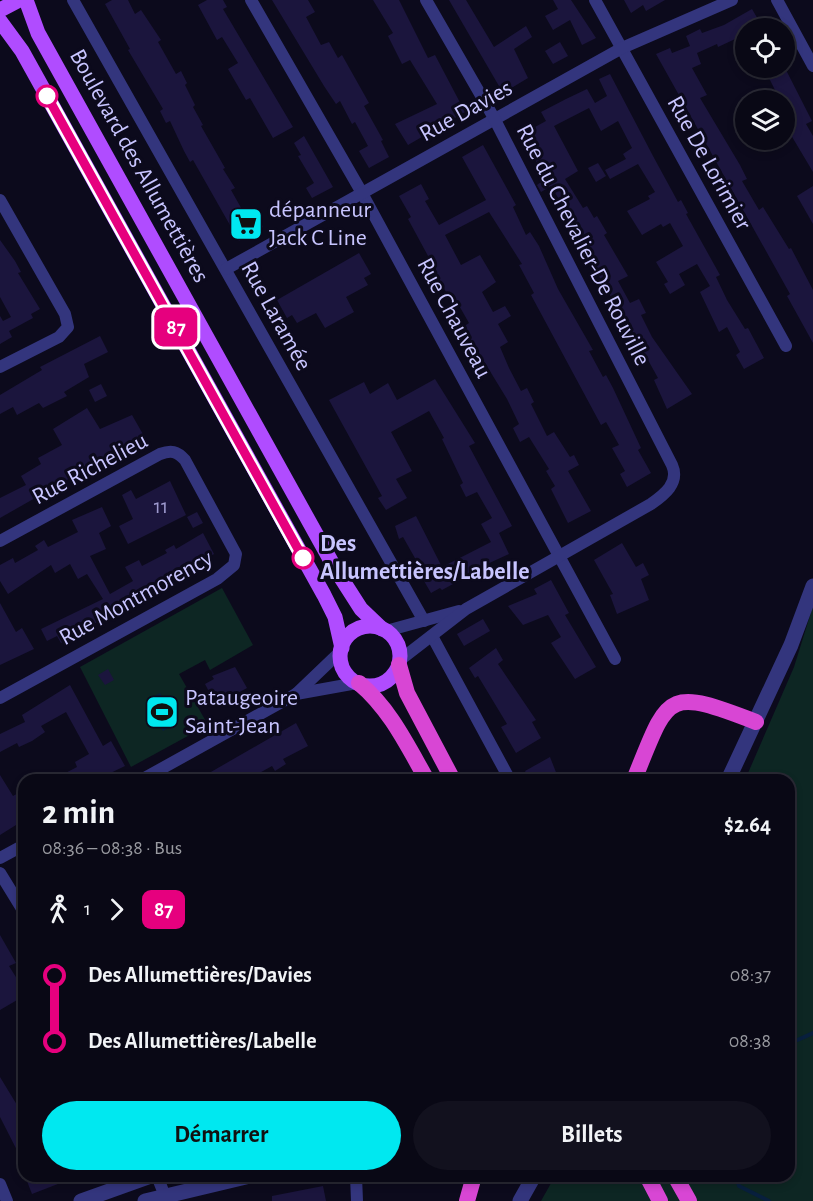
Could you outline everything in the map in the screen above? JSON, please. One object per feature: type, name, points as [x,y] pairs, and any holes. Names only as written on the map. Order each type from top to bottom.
[{"type":"highway","points":[[399,663],[407,693],[450,774]]},
{"type":"highway","points":[[358,683],[389,715],[423,774]]},
{"type":"highway","points":[[637,774],[660,719],[677,703],[689,700],[705,703],[756,722]]},
{"type":"highway","points":[[427,731],[458,774]]},
{"type":"highway","points":[[467,1201],[472,1182]]},
{"type":"highway","points":[[649,1182],[660,1201]]},
{"type":"highway","points":[[678,1182],[689,1201]]},
{"type":"main road","points":[[0,10],[19,0]]},
{"type":"main road","name":"Boulevard des Allumettières","points":[[26,0],[38,33],[336,571],[361,609],[384,630]]},
{"type":"main road","name":"Boulevard des Allumettières","points":[[0,21],[28,62],[329,604],[341,649]]},
{"type":"main road","points":[[372,626],[384,630],[398,647],[399,663],[395,672],[383,683],[366,686],[358,683],[345,672],[341,649],[353,631],[372,626]]},
{"type":"street","name":"Rue Laramée","points":[[73,0],[424,621]]},
{"type":"street","name":"Rue Chauveau","points":[[251,0],[362,193],[615,659]]},
{"type":"street","name":"Rue du Chevalier-De Rouville","points":[[426,0],[494,118],[672,465],[673,483],[651,504],[560,558]]},
{"type":"street","name":"Rue De Lorimier","points":[[595,0],[786,346]]},
{"type":"street","name":"Rue Davies","points":[[226,269],[622,48],[732,0]]},
{"type":"street","points":[[777,0],[813,66]]},
{"type":"street","points":[[0,200],[65,314],[68,327],[59,337],[0,367]]},
{"type":"street","name":"Rue Richelieu","points":[[0,541],[166,452],[175,452],[185,460],[211,504]]},
{"type":"street","name":"Rue Montmorency","points":[[0,698],[230,570],[234,565],[236,554],[211,504]]},
{"type":"street","points":[[399,663],[466,609],[560,558]]},
{"type":"street","points":[[731,774],[791,645],[813,586]]},
{"type":"street","points":[[384,630],[466,609]]},
{"type":"street","points":[[432,636],[507,774]]},
{"type":"street","points":[[152,774],[296,694],[341,649]]},
{"type":"street","points":[[296,694],[358,683]]},
{"type":"street","points":[[0,858],[18,848]]},
{"type":"street","points":[[0,873],[18,902]]},
{"type":"street","points":[[81,1201],[134,1182]]},
{"type":"street","points":[[159,1182],[166,1198]]},
{"type":"street","points":[[145,1201],[166,1198],[227,1182]]},
{"type":"street","points":[[356,1182],[357,1201]]},
{"type":"street","points":[[520,1201],[531,1182]]},
{"type":"street","points":[[0,1184],[7,1201]]},
{"type":"green space","points":[[222,588],[253,645],[210,670],[205,660],[179,674],[208,725],[131,767],[80,667]]},
{"type":"green space","points":[[813,606],[813,1201],[541,1201],[552,1182],[795,1182],[795,774],[748,774],[794,667]]},
{"type":"water","name":"Pataugeoire Saint-Jean","points":[[160,693],[177,723],[163,731],[146,701]]},
{"type":"building","points":[[112,0],[128,0],[135,14],[141,10],[161,40],[158,42],[176,74],[181,71],[187,83],[185,85],[203,125],[201,126],[235,188],[231,190],[244,213],[247,212],[253,222],[259,218],[263,227],[239,241],[193,160],[190,162],[170,121],[166,123],[160,111],[163,109],[128,50],[130,49],[105,4]]},
{"type":"building","points":[[207,0],[223,0],[227,7],[223,9],[293,127],[273,138],[250,98],[246,100],[228,69],[238,63],[222,37],[217,40],[198,5]]},
{"type":"building","points":[[272,0],[308,0],[315,12],[306,17],[321,45],[329,42],[338,58],[342,55],[369,103],[364,106],[383,140],[381,141],[389,157],[369,168],[359,151],[368,146],[355,122],[352,124],[340,101],[336,104]]},
{"type":"building","points":[[373,0],[399,0],[428,58],[435,55],[465,112],[408,145],[395,124],[437,104],[410,60],[402,64],[388,36],[393,33]]},
{"type":"building","points":[[449,0],[466,0],[494,47],[526,26],[532,37],[514,49],[528,78],[503,93]]},
{"type":"building","points":[[553,0],[571,0],[596,38],[582,45],[570,20],[553,30],[545,16],[558,9]]},
{"type":"building","points":[[624,0],[665,0],[646,11],[643,5],[631,13]]},
{"type":"building","points":[[752,9],[757,18],[736,18]]},
{"type":"building","points":[[735,19],[735,39],[697,53],[701,64],[692,68],[707,95],[700,98],[740,165],[747,179],[742,181],[759,210],[763,207],[789,249],[791,248],[813,290],[813,343],[787,296],[790,294],[656,54],[670,48],[672,53],[690,46],[686,36],[700,29],[702,33]]},
{"type":"building","points":[[560,42],[568,56],[553,64],[545,51]]},
{"type":"building","points":[[610,74],[678,202],[681,200],[688,213],[686,214],[720,275],[716,277],[727,300],[745,329],[748,328],[764,358],[744,369],[736,355],[740,352],[727,327],[719,332],[700,292],[710,286],[697,264],[679,274],[685,285],[670,294],[664,284],[668,282],[656,262],[683,246],[670,223],[663,227],[661,224],[642,235],[627,211],[650,199],[648,196],[655,192],[638,164],[610,179],[605,170],[626,159],[623,154],[632,148],[618,121],[601,131],[589,108],[554,126],[578,171],[565,179],[583,208],[587,206],[594,218],[597,216],[607,233],[604,235],[628,276],[618,281],[630,303],[639,299],[646,313],[641,315],[652,337],[692,394],[667,409],[654,380],[658,378],[628,324],[624,326],[608,291],[583,250],[569,216],[551,186],[541,192],[537,185],[545,179],[522,134],[546,121],[541,112],[587,89],[595,103],[607,96],[599,79]]},
{"type":"building","points":[[769,78],[790,78],[812,121],[806,124],[813,136],[813,172],[795,142],[795,90],[775,90]]},
{"type":"building","points":[[304,136],[333,187],[312,198],[306,188],[314,183],[298,156],[301,155],[294,143]]},
{"type":"building","points":[[483,145],[516,205],[513,207],[526,235],[530,232],[539,246],[558,289],[593,350],[589,351],[603,377],[606,375],[613,388],[641,448],[638,450],[651,473],[627,487],[620,474],[625,471],[612,448],[619,445],[606,422],[601,425],[531,295],[534,293],[519,265],[522,264],[489,212],[445,235],[461,265],[480,255],[496,282],[482,292],[493,312],[505,306],[511,316],[498,324],[508,342],[500,347],[509,368],[521,391],[527,388],[534,402],[531,404],[547,436],[554,432],[570,457],[574,455],[579,465],[568,471],[591,511],[568,523],[551,489],[555,486],[546,471],[549,469],[529,437],[520,442],[513,428],[519,424],[507,399],[463,327],[469,323],[453,295],[449,297],[432,268],[434,267],[408,219],[411,217],[399,196],[421,184],[429,199],[425,201],[439,225],[486,200],[462,157]]},
{"type":"building","points":[[598,163],[606,176],[596,182],[588,168]]},
{"type":"building","points":[[813,186],[813,224],[797,196]]},
{"type":"building","points":[[0,240],[15,261],[21,272],[18,273],[40,309],[31,314],[33,318],[9,331],[12,337],[0,344],[0,316],[3,321],[11,317],[0,297]]},
{"type":"building","points":[[359,253],[371,274],[364,278],[368,285],[346,297],[354,312],[325,328],[316,313],[297,323],[292,315],[287,318],[277,300]]},
{"type":"building","points":[[100,336],[108,352],[84,364],[89,377],[64,392],[67,396],[43,408],[39,403],[17,415],[13,407],[0,414],[0,395],[42,370],[40,367]]},
{"type":"building","points":[[435,379],[475,443],[469,446],[512,526],[499,533],[509,554],[485,565],[489,572],[469,582],[466,577],[442,590],[440,588],[431,593],[403,537],[399,539],[395,526],[416,516],[442,567],[491,542],[481,524],[492,518],[477,492],[466,497],[460,485],[463,483],[442,439],[444,438],[429,411],[391,432],[412,471],[396,479],[407,498],[386,510],[378,498],[382,496],[329,400],[364,382],[370,394],[388,383],[397,400]]},
{"type":"building","points":[[101,384],[107,396],[95,402],[89,390]]},
{"type":"building","points":[[87,408],[100,429],[132,415],[144,436],[0,518],[0,498],[26,485],[21,476],[41,464],[38,458],[62,445],[53,429]]},
{"type":"building","points":[[170,481],[186,515],[128,544],[119,526],[133,519],[122,495],[131,490],[136,499]]},
{"type":"building","points":[[102,507],[111,526],[99,533],[106,549],[90,556],[110,594],[133,581],[125,567],[139,560],[142,566],[167,553],[165,550],[174,545],[176,549],[203,533],[214,554],[61,643],[57,636],[47,641],[41,629],[103,599],[87,574],[78,579],[70,564],[55,573],[51,565],[8,594],[0,581],[0,565],[13,558],[15,563],[38,550],[35,546],[44,540],[48,547],[78,532],[72,520]]},
{"type":"building","points":[[197,512],[203,523],[193,528],[187,517]]},
{"type":"building","points":[[622,543],[636,567],[643,563],[649,575],[641,579],[649,600],[617,614],[610,595],[613,594],[594,560]]},
{"type":"building","points":[[551,580],[569,613],[565,615],[596,667],[575,679],[551,643],[561,637],[548,615],[523,625],[508,606],[537,594],[534,589]]},
{"type":"building","points":[[0,603],[16,632],[22,628],[34,649],[0,665]]},
{"type":"building","points":[[483,619],[490,631],[464,646],[457,634]]},
{"type":"building","points":[[496,648],[503,660],[498,664],[536,720],[532,722],[541,738],[516,753],[501,727],[507,724],[478,676],[475,678],[469,668]]},
{"type":"building","points":[[235,667],[247,688],[216,705],[205,684],[214,679],[212,676]]},
{"type":"building","points":[[108,669],[114,680],[105,685],[98,675]]},
{"type":"building","points":[[70,685],[103,746],[111,741],[125,766],[108,774],[64,774],[77,767],[75,762],[89,754],[66,712],[41,726],[45,732],[32,741],[19,747],[17,743],[0,752],[0,734],[25,722],[22,715]]},
{"type":"building","points":[[296,723],[308,746],[283,759],[286,764],[275,771],[272,766],[258,774],[207,774]]},
{"type":"building","points":[[550,757],[557,774],[527,774],[525,771]]},
{"type":"building","points":[[0,775],[13,796],[18,793],[18,824],[0,835]]},
{"type":"building","points":[[0,935],[16,963],[9,966],[18,980],[18,1000],[0,1010]]},
{"type":"building","points":[[0,1077],[18,1104],[18,1152],[0,1117]]},
{"type":"building","points":[[27,1182],[63,1182],[32,1194]]},
{"type":"building","points":[[323,1186],[326,1201],[272,1201],[272,1196]]},
{"type":"waterway","points":[[795,1041],[813,1033]]},
{"type":"waterway","points":[[738,1182],[739,1186],[769,1201]]},
{"type":"bus line","name":"87","points":[[47,96],[303,558]]},
{"type":"place","name":"dépanneur Jack C Line","points":[[246,224]]},
{"type":"place","name":"Des Allumettières/Labelle","points":[[303,558]]},
{"type":"place","name":"Pataugeoire Saint-Jean","points":[[162,712]]}]
